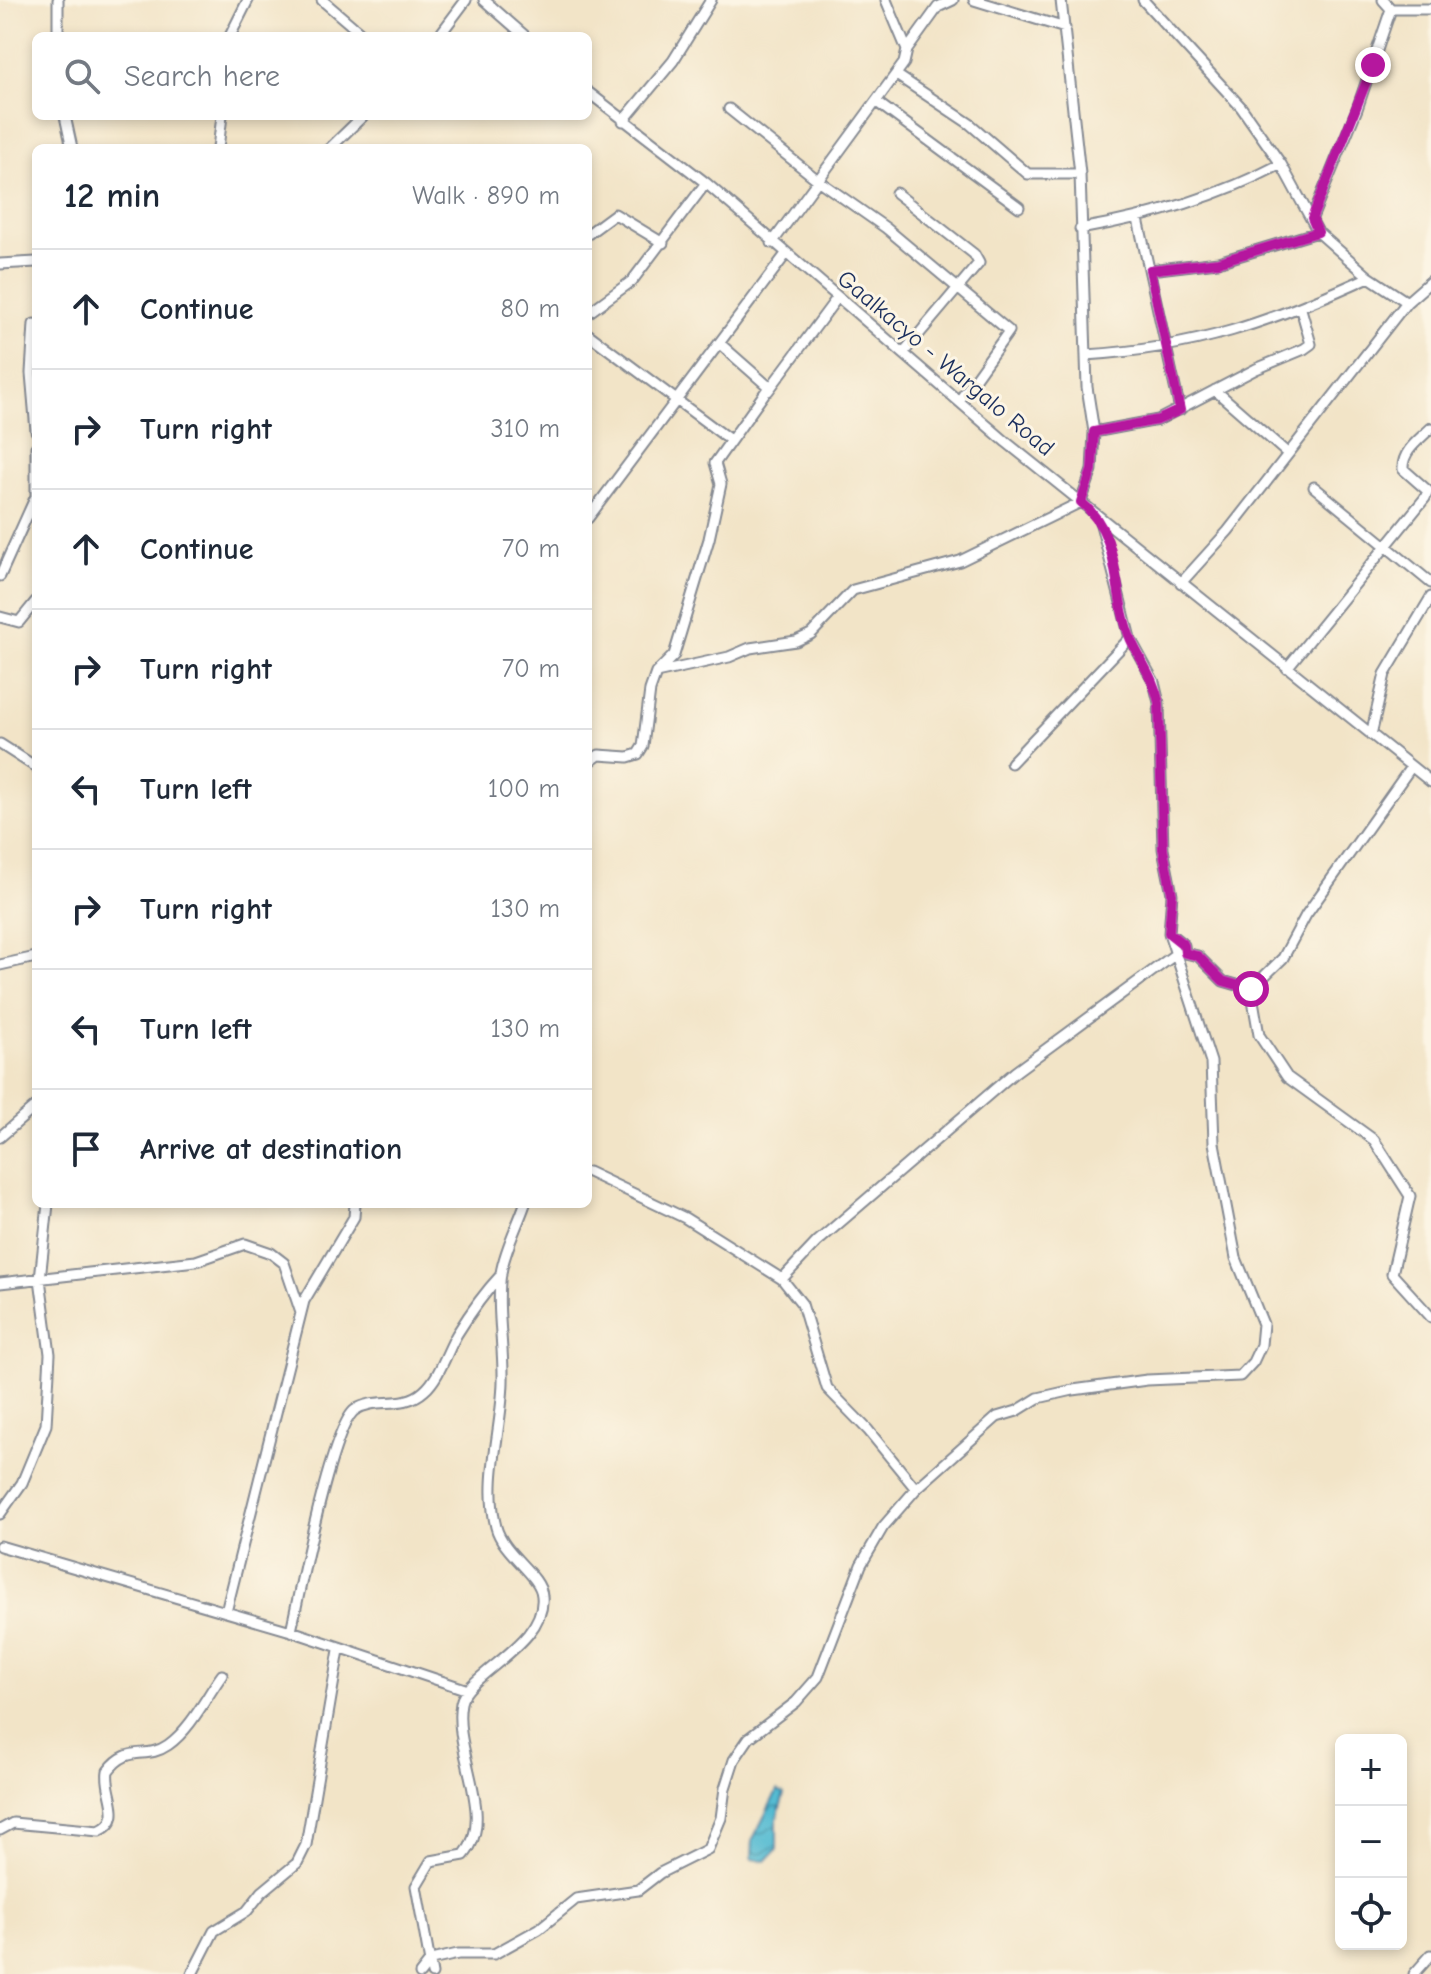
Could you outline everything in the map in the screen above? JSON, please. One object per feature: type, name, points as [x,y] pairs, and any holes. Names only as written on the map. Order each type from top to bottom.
[{"type":"street","points":[[58,0],[58,32]]},
{"type":"street","points":[[232,32],[248,0]]},
{"type":"street","points":[[322,0],[359,32]]},
{"type":"street","points":[[442,32],[466,0]]},
{"type":"street","points":[[484,0],[520,32]]},
{"type":"street","points":[[623,121],[673,61],[711,0]]},
{"type":"street","points":[[886,0],[907,50]]},
{"type":"street","points":[[772,243],[898,76],[907,50],[938,4],[953,0]]},
{"type":"street","points":[[974,0],[1065,28]]},
{"type":"street","points":[[656,673],[729,657],[750,648],[796,641],[811,634],[853,590],[960,561],[1081,502],[1092,470],[1094,432],[1086,355],[1080,174],[1061,0]]},
{"type":"street","points":[[1143,0],[1241,107],[1281,164],[1318,232],[1369,277],[1407,302]]},
{"type":"street","points":[[1383,0],[1391,9],[1431,9]]},
{"type":"street","points":[[1312,218],[1357,109],[1391,9]]},
{"type":"street","points":[[898,76],[970,124],[1028,174],[1080,174]]},
{"type":"street","name":"Gaalkacyo - Wargalo Road","points":[[592,95],[706,183],[772,243],[1099,517],[1431,782]]},
{"type":"street","points":[[878,103],[1019,207]]},
{"type":"street","points":[[729,109],[819,181],[886,228],[1009,334],[959,401]]},
{"type":"street","points":[[66,120],[71,144]]},
{"type":"street","points":[[218,144],[222,120]]},
{"type":"street","points":[[334,144],[359,120]]},
{"type":"street","points":[[1080,229],[1138,219],[1233,189],[1281,164]]},
{"type":"street","points":[[592,310],[632,281],[706,183]]},
{"type":"street","points":[[896,193],[974,254],[979,263],[903,353]]},
{"type":"street","points":[[592,231],[615,214],[663,243]]},
{"type":"street","points":[[1138,219],[1180,410]]},
{"type":"street","points":[[1150,270],[1218,262],[1318,232]]},
{"type":"street","points":[[592,513],[786,254]]},
{"type":"street","points":[[0,264],[32,262]]},
{"type":"street","points":[[1086,355],[1167,347],[1222,336],[1301,309],[1369,277]]},
{"type":"street","points":[[1181,583],[1228,531],[1407,302],[1431,281]]},
{"type":"street","points":[[592,754],[628,757],[643,746],[650,690],[656,673],[674,655],[682,634],[720,491],[715,463],[837,298]]},
{"type":"street","points":[[1094,432],[1158,420],[1311,344],[1301,309]]},
{"type":"street","points":[[592,337],[730,440]]},
{"type":"street","points":[[719,343],[768,383],[766,393]]},
{"type":"street","points":[[32,357],[32,385]]},
{"type":"street","points":[[1215,390],[1287,453]]},
{"type":"street","points":[[1287,668],[1428,491],[1403,469],[1402,462],[1407,452],[1431,428]]},
{"type":"street","points":[[1314,487],[1431,583]]},
{"type":"street","points":[[0,576],[32,505]]},
{"type":"street","points":[[420,1974],[431,1960],[458,1954],[494,1954],[539,1929],[576,1899],[638,1890],[660,1873],[708,1849],[721,1818],[725,1788],[734,1760],[749,1738],[796,1702],[818,1677],[861,1565],[883,1527],[916,1489],[997,1417],[1017,1411],[1038,1398],[1147,1380],[1240,1376],[1253,1362],[1261,1345],[1263,1324],[1233,1245],[1214,1143],[1211,1062],[1169,933],[1172,894],[1163,849],[1159,703],[1154,682],[1130,638],[1099,517]]},
{"type":"street","points":[[1371,735],[1385,674],[1431,597]]},
{"type":"street","points":[[0,617],[19,622],[32,606]]},
{"type":"street","points":[[1011,763],[1130,638]]},
{"type":"street","points":[[0,744],[32,764]]},
{"type":"street","points":[[592,760],[599,755]]},
{"type":"street","points":[[1251,989],[1283,958],[1306,915],[1411,767]]},
{"type":"street","points":[[1169,933],[1184,945],[1185,953],[1198,956],[1223,981],[1251,989]]},
{"type":"street","points":[[782,1279],[817,1242],[1015,1072],[1177,953]]},
{"type":"street","points":[[0,965],[32,958]]},
{"type":"street","points":[[1251,989],[1259,1035],[1287,1077],[1374,1140],[1410,1196],[1392,1274],[1431,1317]]},
{"type":"street","points":[[0,1137],[32,1109]]},
{"type":"street","points":[[592,1174],[685,1218],[782,1279],[802,1304],[827,1388],[916,1489]]},
{"type":"street","points":[[0,1514],[22,1483],[46,1425],[50,1354],[40,1279],[48,1208]]},
{"type":"street","points":[[226,1612],[301,1313],[310,1287],[354,1217],[355,1208]]},
{"type":"street","points":[[291,1631],[329,1468],[344,1423],[354,1411],[371,1404],[406,1402],[424,1391],[458,1332],[501,1275],[524,1208]]},
{"type":"street","points":[[0,1283],[196,1261],[245,1244],[271,1253],[284,1263],[301,1313]]},
{"type":"street","points":[[432,1974],[416,1886],[431,1861],[464,1855],[475,1838],[478,1823],[460,1720],[465,1689],[509,1656],[528,1633],[542,1607],[540,1588],[510,1555],[496,1527],[495,1467],[503,1383],[501,1275]]},
{"type":"street","points":[[0,1546],[291,1631],[339,1650],[465,1689]]},
{"type":"street","points":[[192,1974],[207,1939],[214,1931],[247,1911],[262,1892],[297,1863],[306,1845],[339,1650]]},
{"type":"street","points":[[0,1830],[13,1823],[99,1831],[109,1827],[114,1819],[108,1771],[118,1758],[127,1754],[156,1752],[169,1745],[222,1675]]},
{"type":"street","points":[[1414,1974],[1431,1955]]},
{"type":"water","points":[[777,1791],[784,1794],[777,1818],[777,1849],[766,1861],[752,1859],[753,1839]]},
{"type":"route","points":[[1251,989],[1223,981],[1198,956],[1185,953],[1184,945],[1169,933],[1172,894],[1163,849],[1159,703],[1154,682],[1130,638],[1108,542],[1099,517],[1081,502],[1092,470],[1094,432],[1158,420],[1180,410],[1150,270],[1218,262],[1318,232],[1312,218],[1373,65]]}]
